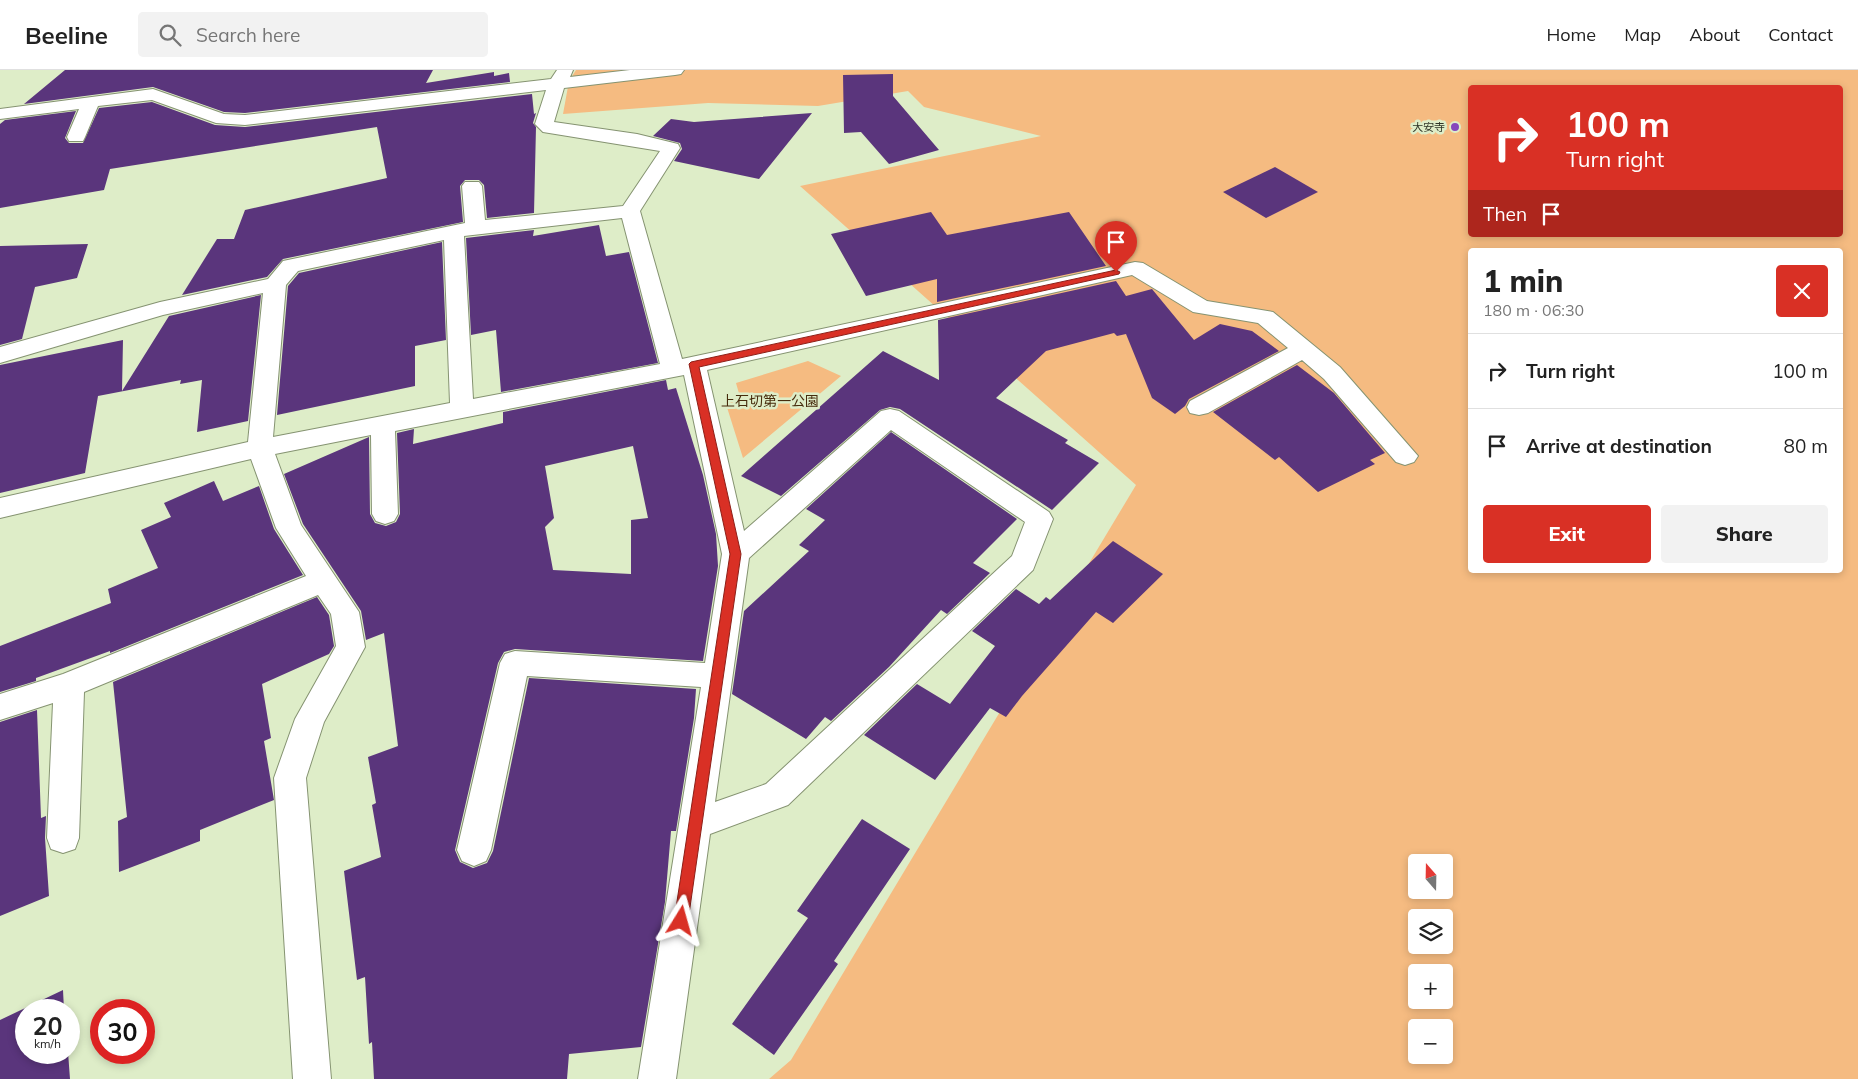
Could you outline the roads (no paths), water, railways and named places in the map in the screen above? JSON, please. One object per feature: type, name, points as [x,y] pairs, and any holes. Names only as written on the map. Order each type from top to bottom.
[{"type":"street","points":[[0,114],[154,94],[222,119],[245,120],[562,77],[674,70]]},
{"type":"street","points":[[562,77],[544,124],[550,128],[636,140],[670,148],[630,211]]},
{"type":"street","points":[[76,137],[91,103]]},
{"type":"street","points":[[462,411],[465,230],[472,186]]},
{"type":"street","points":[[0,354],[160,309],[275,284],[291,266],[465,230],[630,211]]},
{"type":"street","points":[[630,211],[684,366],[736,554],[657,1079]]},
{"type":"street","points":[[0,508],[260,448],[462,411],[684,366],[1135,268],[1201,307],[1266,317],[1332,373],[1405,456]]},
{"type":"street","points":[[275,284],[260,448],[288,528],[345,612],[351,647],[310,719],[290,778],[312,1079]]},
{"type":"street","points":[[1199,407],[1304,349]]},
{"type":"street","points":[[695,824],[777,796],[1023,562],[1040,519],[890,417],[736,554]]},
{"type":"street","points":[[383,425],[385,514]]},
{"type":"street","points":[[0,707],[69,685],[325,580]]},
{"type":"street","points":[[474,850],[515,663],[718,676]]},
{"type":"street","points":[[63,838],[69,685]]},
{"type":"place","name":"大安寺","points":[[1455,127]]},
{"type":"park label","name":"上石切第一公園","points":[[770,401]]}]
